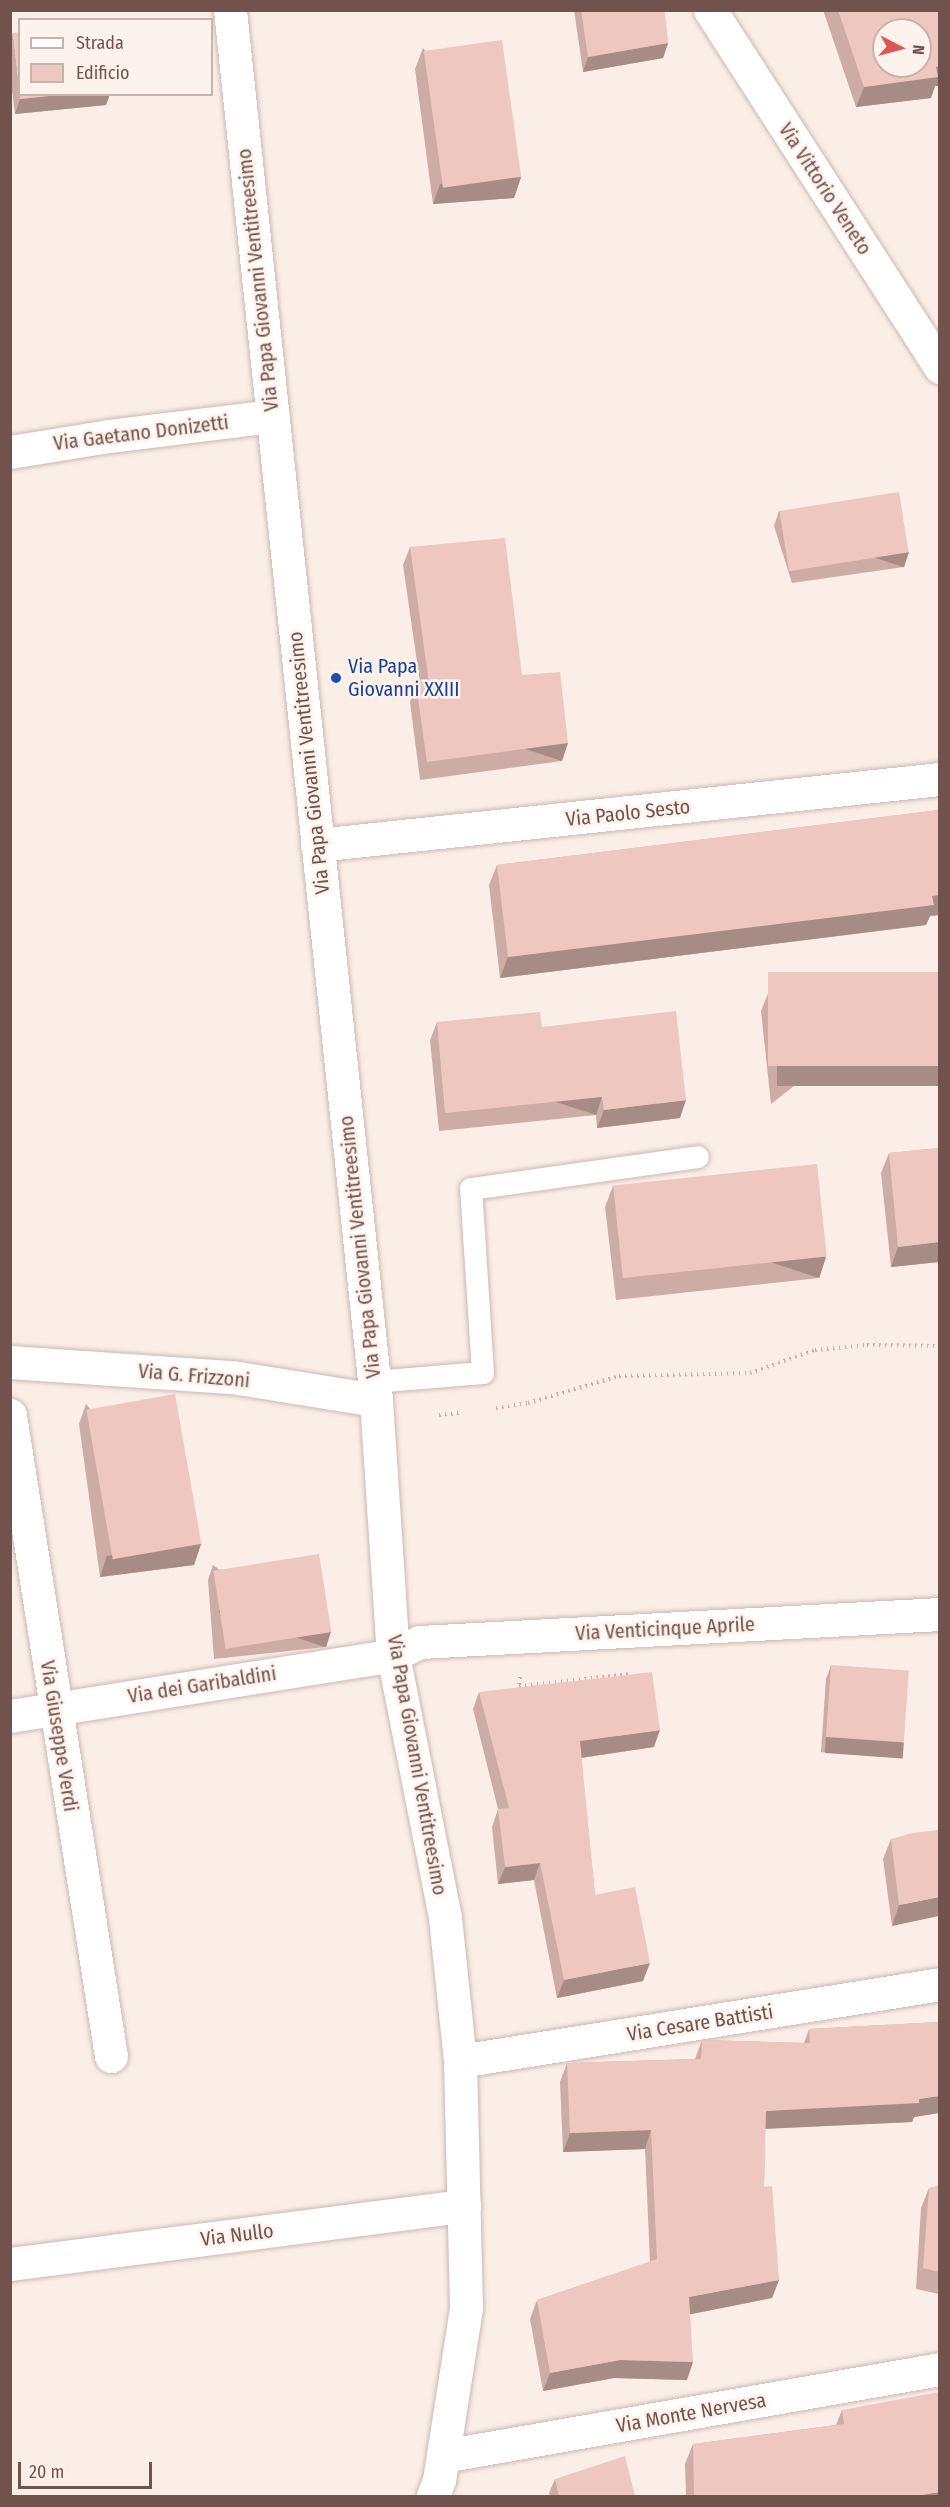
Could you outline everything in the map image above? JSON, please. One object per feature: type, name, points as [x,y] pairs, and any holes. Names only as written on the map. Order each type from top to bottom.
[{"type":"street","name":"Via Papa Giovanni Ventitreesimo","points":[[230,10],[375,1391],[393,1655],[445,1917],[460,2061],[466,2308],[434,2482]]},
{"type":"street","name":"Via Vittorio Veneto","points":[[710,10],[939,367]]},
{"type":"street","name":"Via Gaetano Donizetti","points":[[10,452],[62,443],[273,416]]},
{"type":"street","name":"Via Paolo Sesto","points":[[317,845],[939,780]]},
{"type":"street","name":"Via G. Frizzoni","points":[[10,1362],[232,1377],[375,1391]]},
{"type":"street","name":"Via Giuseppe Verdi","points":[[10,1415],[111,2056]]},
{"type":"street","name":"Via Venticinque Aprile","points":[[393,1655],[420,1642],[939,1614]]},
{"type":"street","name":"Via dei Garibaldini","points":[[10,1716],[393,1655]]},
{"type":"street","name":"Via Cesare Battisti","points":[[460,2061],[939,1984]]},
{"type":"street","name":"Via Nullo","points":[[10,2264],[464,2206]]},
{"type":"street","name":"Via Monte Nervesa","points":[[434,2482],[939,2369]]},
{"type":"lane","points":[[375,1391],[431,1377],[483,1373],[471,1190],[698,1157]]},
{"type":"path","points":[[493,1408],[528,1403],[619,1376],[750,1373],[815,1350],[867,1345],[939,1346]]},
{"type":"path","points":[[431,1377],[429,1415],[470,1411]]},
{"type":"building","points":[[581,10],[664,10],[668,43],[588,57]]},
{"type":"building","points":[[838,10],[939,10],[939,66],[936,67],[938,77],[932,78],[932,18],[872,18],[872,78],[931,78],[864,87]]},
{"type":"building","points":[[18,32],[18,77],[13,33]]},
{"type":"building","points":[[502,40],[521,177],[443,188],[424,51]]},
{"type":"building","points":[[20,96],[49,96],[20,99]]},
{"type":"building","points":[[899,492],[909,552],[789,571],[779,511]]},
{"type":"building","points":[[505,538],[522,675],[560,672],[568,743],[427,762],[416,684],[429,683],[410,547]]},
{"type":"building","points":[[939,810],[939,895],[932,896],[934,905],[508,957],[497,865]]},
{"type":"building","points":[[768,972],[939,972],[939,1066],[768,1066]]},
{"type":"building","points":[[676,1011],[686,1100],[604,1110],[602,1097],[445,1113],[437,1022],[540,1012],[542,1027]]},
{"type":"building","points":[[939,1148],[939,1242],[898,1247],[889,1153]]},
{"type":"building","points":[[817,1164],[827,1256],[623,1278],[613,1185]]},
{"type":"building","points":[[175,1394],[201,1544],[113,1559],[86,1410]]},
{"type":"building","points":[[319,1554],[331,1632],[226,1649],[213,1571]]},
{"type":"building","points":[[831,1665],[909,1670],[904,1742],[826,1737]]},
{"type":"building","points":[[652,1672],[660,1730],[580,1741],[595,1895],[635,1887],[650,1963],[564,1980],[540,1863],[505,1867],[498,1809],[509,1808],[479,1692]]},
{"type":"building","points":[[939,1830],[939,1897],[899,1905],[891,1839],[912,1833]]},
{"type":"building","points":[[939,2022],[939,2096],[919,2099],[919,2103],[766,2111],[764,2187],[772,2186],[779,2280],[689,2297],[693,2362],[620,2360],[550,2373],[537,2300],[657,2259],[651,2130],[570,2133],[567,2063],[701,2059],[702,2040],[810,2043],[809,2029]]},
{"type":"building","points":[[939,2186],[939,2272],[923,2268],[929,2188]]},
{"type":"building","points":[[939,2392],[939,2492],[916,2496],[694,2496],[693,2444],[844,2424],[842,2410]]},
{"type":"building","points":[[625,2456],[635,2496],[559,2496],[555,2479]]},
{"type":"place","name":"Via Papa Giovanni XXIII","points":[[336,678]]}]
